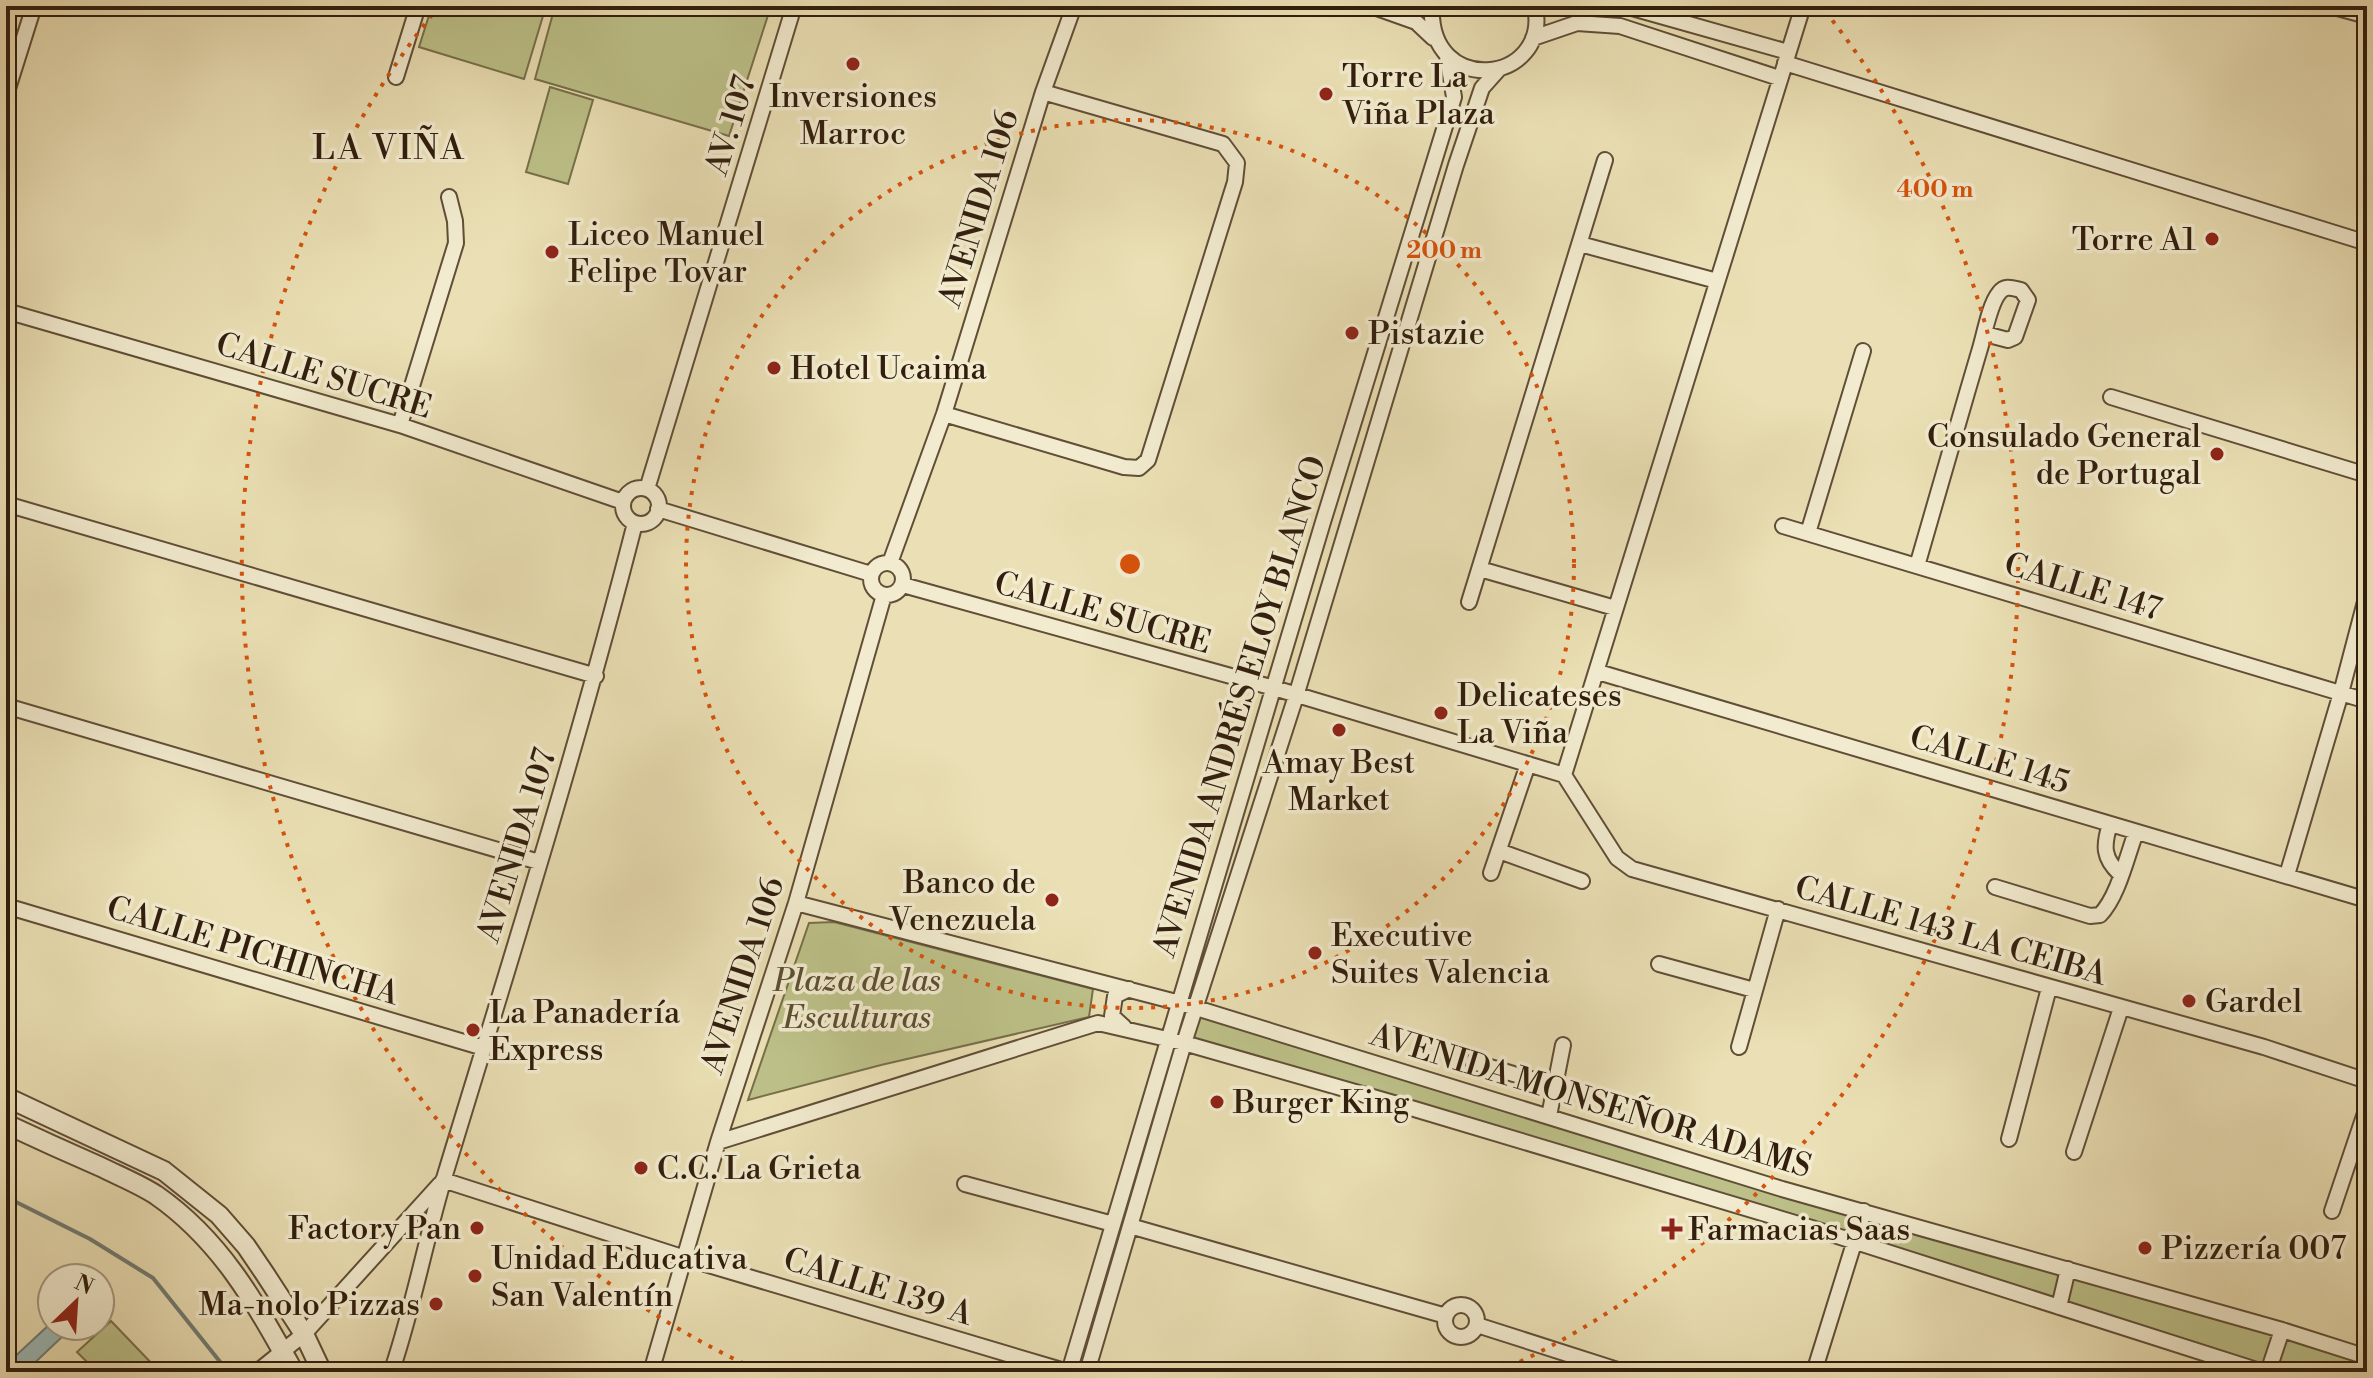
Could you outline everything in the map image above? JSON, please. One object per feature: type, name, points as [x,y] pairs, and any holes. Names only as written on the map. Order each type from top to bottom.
[{"type":"street","points":[[6,95],[34,6]]},
{"type":"street","points":[[396,77],[418,6]]},
{"type":"street","name":"AV. 107","points":[[647,489],[794,6]]},
{"type":"street","name":"AVENIDA 106","points":[[890,563],[944,414],[1043,92],[1074,6]]},
{"type":"street","points":[[1371,6],[1416,22],[1447,56],[1466,68],[1476,71],[1499,69]]},
{"type":"street","points":[[1432,6],[1431,24],[1437,42]]},
{"type":"street","points":[[1533,38],[1537,24],[1535,6]]},
{"type":"street","points":[[1625,6],[2367,243]]},
{"type":"street","points":[[1564,775],[1803,6]]},
{"type":"street","points":[[2330,6],[2367,16]]},
{"type":"street","points":[[1533,38],[1577,23],[1620,26],[1779,78]]},
{"type":"street","name":"AVENIDA ANDRÉS ELOY BLANCO","points":[[1087,1372],[1184,1043],[1296,696],[1464,138],[1482,88],[1499,69],[1523,54],[1533,38]]},
{"type":"street","name":"AVENIDA ANDRÉS ELOY BLANCO","points":[[1068,1372],[1454,97],[1447,56]]},
{"type":"street","points":[[944,414],[1124,467],[1139,468],[1148,460],[1235,182],[1237,163],[1223,144],[1043,92]]},
{"type":"street","points":[[1469,602],[1605,160]]},
{"type":"street","points":[[400,425],[456,243],[449,197]]},
{"type":"street","points":[[1580,244],[1717,281]]},
{"type":"street","name":"CALLE SUCRE","points":[[6,311],[400,425],[623,502]]},
{"type":"street","points":[[1917,566],[1985,334]]},
{"type":"street","points":[[1808,533],[1863,351]]},
{"type":"street","points":[[2111,397],[2367,475]]},
{"type":"street","points":[[647,489],[657,497],[656,515],[647,523],[635,523],[625,515],[623,502],[629,491],[647,489]]},
{"type":"street","points":[[6,504],[596,676]]},
{"type":"street","points":[[658,509],[871,574]]},
{"type":"street","name":"AVENIDA 107","points":[[391,1370],[408,1321],[443,1180],[596,676],[635,523]]},
{"type":"street","name":"CALLE 147","points":[[1783,526],[2367,701]]},
{"type":"street","points":[[890,563],[900,568],[903,585],[895,594],[884,595],[872,586],[871,574],[878,565],[890,563]]},
{"type":"street","points":[[1480,569],[1615,608]]},
{"type":"street","name":"CALLE SUCRE","points":[[903,585],[1274,688],[1564,775]]},
{"type":"street","points":[[2287,875],[2367,594]]},
{"type":"street","name":"AVENIDA 106","points":[[651,1372],[718,1142],[796,903],[884,595]]},
{"type":"street","name":"CALLE 145","points":[[1598,672],[2367,900]]},
{"type":"street","points":[[6,706],[539,862]]},
{"type":"street","points":[[1491,873],[1528,764]]},
{"type":"street","name":"CALLE 143 LA CEIBA","points":[[1564,775],[1617,858],[1632,869],[2264,1047],[2367,1081]]},
{"type":"street","points":[[2110,824],[2104,852],[2120,874]]},
{"type":"street","points":[[1995,887],[2096,916],[2108,906],[2136,832]]},
{"type":"street","points":[[1499,851],[1582,881]]},
{"type":"street","name":"AVENIDA MONSEÑOR ADAMS","points":[[796,903],[1196,1007],[1782,1189],[2282,1330],[2367,1357]]},
{"type":"street","name":"CALLE PICHINCHA","points":[[6,906],[484,1048]]},
{"type":"street","points":[[1739,1047],[1778,909]]},
{"type":"street","points":[[1659,964],[1754,990]]},
{"type":"street","points":[[2009,1139],[2049,988]]},
{"type":"street","points":[[1124,1027],[1112,1016],[1111,1007],[1115,996],[1129,989]]},
{"type":"street","points":[[2074,1152],[2121,1008]]},
{"type":"street","name":"AVENIDA MONSEÑOR ADAMS","points":[[718,1142],[1098,1023],[1184,1043],[1426,1113],[2266,1372]]},
{"type":"street","points":[[1549,1116],[1563,1045]]},
{"type":"street","points":[[1473,1062],[1554,1086]]},
{"type":"street","points":[[6,1097],[164,1171],[219,1215],[246,1246],[304,1334],[322,1372]]},
{"type":"street","points":[[2332,1211],[2367,1107]]},
{"type":"street","points":[[6,1124],[154,1193],[208,1239],[263,1314],[294,1372]]},
{"type":"street","points":[[96,1165],[105,1143]]},
{"type":"street","points":[[257,1372],[304,1334],[443,1180]]},
{"type":"street","name":"CALLE 139 A","points":[[443,1180],[685,1258],[1068,1372]]},
{"type":"street","points":[[965,1184],[1113,1224]]},
{"type":"street","points":[[1814,1372],[1864,1211]]},
{"type":"street","points":[[1130,1226],[1446,1316]]},
{"type":"street","points":[[2059,1307],[2068,1269]]},
{"type":"street","points":[[1468,1306],[1476,1314],[1477,1325],[1467,1336],[1456,1336],[1446,1326],[1446,1316],[1452,1307],[1468,1306]]},
{"type":"street","points":[[1477,1325],[1624,1372]]},
{"type":"street","points":[[2266,1372],[2282,1330]]},
{"type":"green space","points":[[432,6],[546,6],[524,79],[419,47]]},
{"type":"green space","points":[[555,6],[771,6],[729,136],[535,79]]},
{"type":"green space","points":[[550,87],[593,100],[568,184],[526,172]]},
{"type":"green space","name":"Plaza de las Esculturas","points":[[834,922],[1093,989],[1089,1017],[881,1065],[748,1100],[809,923]]},
{"type":"green space","points":[[1196,1007],[2367,1357],[2367,1372],[2272,1372],[1184,1043]]},
{"type":"green space","points":[[116,1326],[157,1369],[153,1372],[97,1372],[77,1352],[88,1342],[116,1342]]},
{"type":"water","points":[[36,1337],[36,1342],[57,1342],[25,1372],[19,1372],[9,1362]]},
{"type":"waterway","points":[[6,1197],[90,1239],[153,1278],[221,1363]]},
{"type":"place","name":"Inversiones Marroc","points":[[853,64]]},
{"type":"place","name":"Torre La Viña Plaza","points":[[1326,94]]},
{"type":"place","name":"Torre A1","points":[[2212,239]]},
{"type":"place","name":"Liceo Manuel Felipe Tovar","points":[[552,252]]},
{"type":"place","name":"Pistazie","points":[[1352,333]]},
{"type":"place","name":"Hotel Ucaima","points":[[774,368]]},
{"type":"place","name":"Consulado General de Portugal","points":[[2217,454]]},
{"type":"place","name":"Delicateses La Viña","points":[[1441,713]]},
{"type":"place","name":"Amay Best Market","points":[[1339,730]]},
{"type":"place","name":"Banco de Venezuela","points":[[1052,900]]},
{"type":"place","name":"Executive Suites Valencia","points":[[1315,953]]},
{"type":"place","name":"Gardel","points":[[2189,1001]]},
{"type":"place","name":"La Panadería Express","points":[[473,1030]]},
{"type":"place","name":"Burger King","points":[[1217,1102]]},
{"type":"place","name":"C.C. La Grieta","points":[[641,1168]]},
{"type":"place","name":"Factory Pan","points":[[477,1228]]},
{"type":"place","name":"Farmacias Saas","points":[[1672,1229]]},
{"type":"place","name":"Pizzería 007","points":[[2145,1248]]},
{"type":"place","name":"Unidad Educativa San Valentín","points":[[475,1276]]},
{"type":"place","name":"Ma-nolo Pizzas","points":[[436,1304]]},
{"type":"district","name":"LA VIÑA","points":[[389,147]]}]
